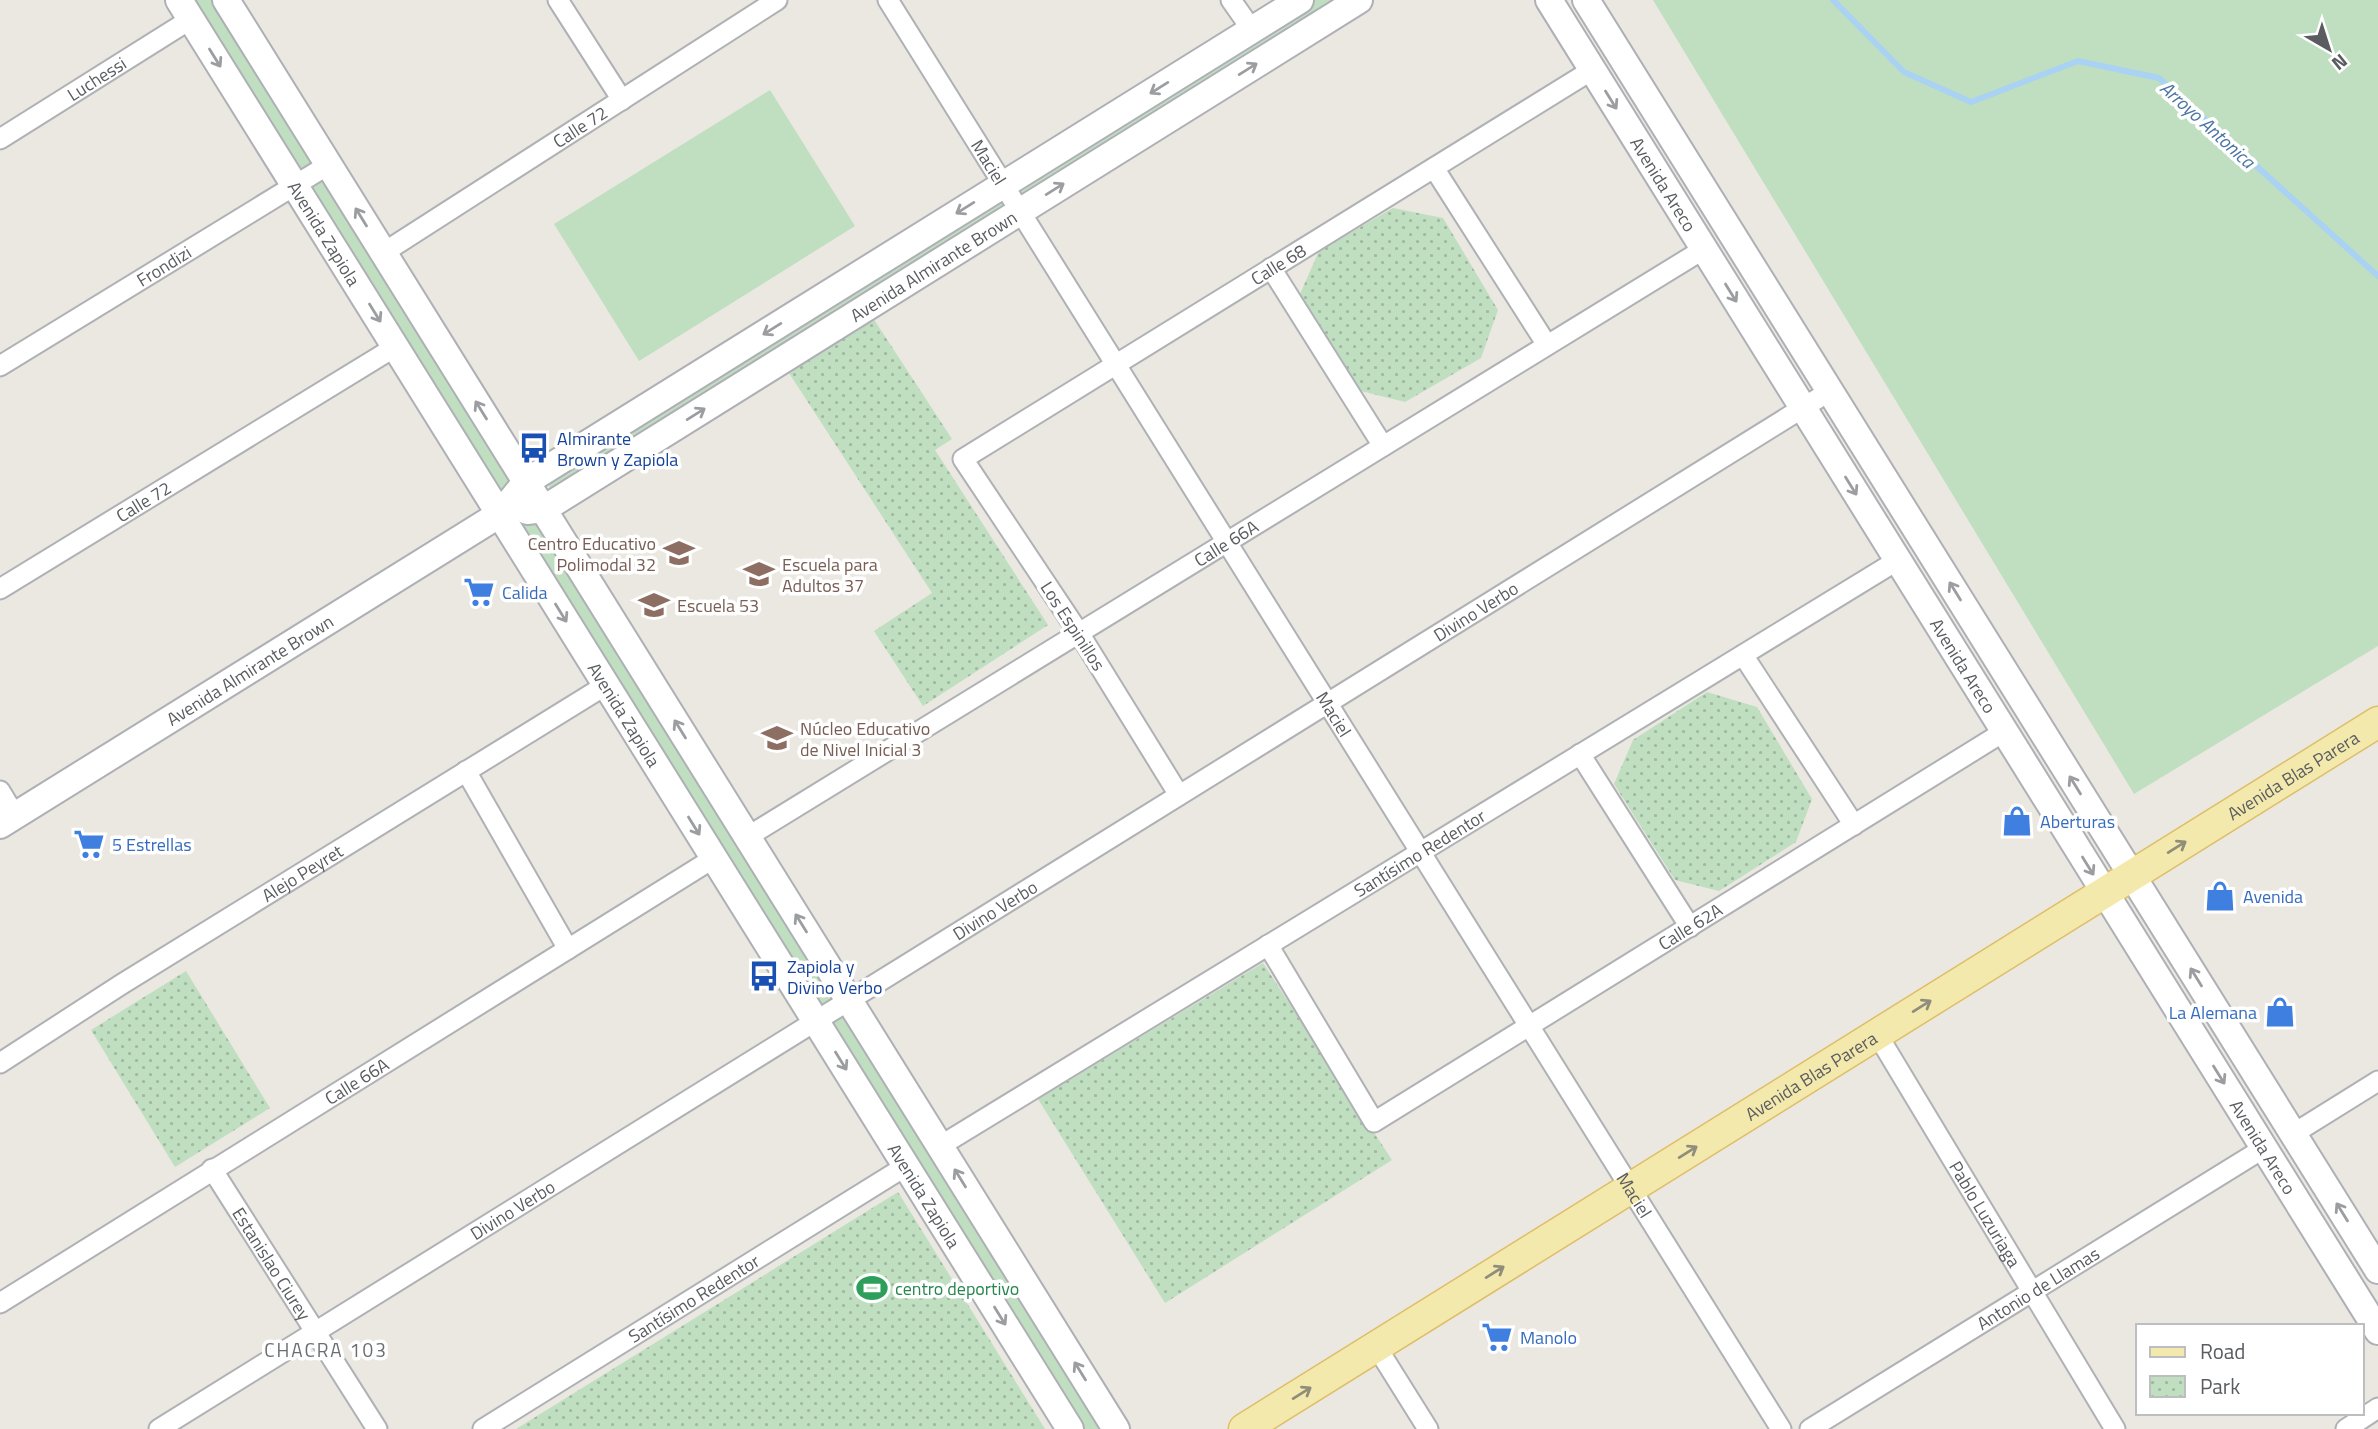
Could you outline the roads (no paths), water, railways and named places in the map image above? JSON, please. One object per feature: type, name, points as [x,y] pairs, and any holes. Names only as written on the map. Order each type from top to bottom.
[{"type":"main road","points":[[226,0],[1116,1429]]},
{"type":"main road","name":"Avenida Almirante Brown","points":[[8,820],[500,514],[526,482],[1300,0]]},
{"type":"main road","name":"Avenida Almirante Brown","points":[[500,514],[543,509],[1359,0]]},
{"type":"main road","name":"Avenida Areco","points":[[1549,0],[2378,1331]]},
{"type":"main road","name":"Avenida Areco","points":[[1586,0],[2378,1270]]},
{"type":"main road","name":"Avenida Zapiola","points":[[185,10],[1070,1429]]},
{"type":"main road","name":"Avenida Blas Parera","points":[[1244,1429],[2378,722]]},
{"type":"street","points":[[558,0],[622,100]]},
{"type":"street","name":"Calle 72","points":[[383,253],[777,0]]},
{"type":"street","name":"Maciel","points":[[888,0],[1781,1429]]},
{"type":"street","points":[[1231,0],[1252,30]]},
{"type":"street","name":"Luchessi","points":[[0,139],[185,10]]},
{"type":"street","name":"Calle 68","points":[[963,459],[1592,70]]},
{"type":"street","name":"Frondizi","points":[[0,366],[328,165]]},
{"type":"street","points":[[1434,168],[1547,345]]},
{"type":"street","name":"Calle 66A","points":[[747,837],[1704,249]]},
{"type":"street","points":[[1271,268],[1383,446]]},
{"type":"street","name":"Calle 72","points":[[0,589],[395,347]]},
{"type":"street","name":"Divino Verbo","points":[[159,1429],[1830,391]]},
{"type":"street","name":"Los Espinillos","points":[[963,459],[1079,633],[1179,795]]},
{"type":"street","name":"Santísimo Redentor","points":[[940,1146],[1898,560]]},
{"type":"street","points":[[1744,655],[1854,825]]},
{"type":"street","name":"Alejo Peyret","points":[[0,1063],[122,984],[606,685]]},
{"type":"street","name":"Calle 62A","points":[[1268,945],[1374,1122],[2005,731]]},
{"type":"street","points":[[1580,754],[1690,927]]},
{"type":"street","points":[[466,771],[568,949]]},
{"type":"street","points":[[0,791],[8,820]]},
{"type":"street","name":"Calle 66A","points":[[0,1303],[714,858]]},
{"type":"street","name":"Pablo Luzuriaga","points":[[1877,1034],[2115,1429]]},
{"type":"street","points":[[2294,1133],[2378,1081]]},
{"type":"street","name":"Antonio de Llamas","points":[[1810,1429],[2264,1149]]},
{"type":"street","name":"Santísimo Redentor","points":[[483,1429],[906,1166]]},
{"type":"street","name":"Estanislao Ciurey","points":[[212,1169],[377,1429]]},
{"type":"street","points":[[1376,1346],[1428,1429]]},
{"type":"street","points":[[2346,1429],[2378,1408]]},
{"type":"waterway","name":"Arroyo Antonica","points":[[1833,0],[1904,72],[1971,102],[2078,61],[2159,78],[2378,276]]},
{"type":"place","name":"Almirante Brown y Zapiola","points":[[534,448]]},
{"type":"place","name":"Centro Educativo Polimodal 32","points":[[679,553]]},
{"type":"place","name":"Escuela para Adultos 37","points":[[759,574]]},
{"type":"place","name":"Calida","points":[[479,592]]},
{"type":"place","name":"Escuela 53","points":[[654,605]]},
{"type":"place","name":"Núcleo Educativo de Nivel Inicial 3","points":[[777,738]]},
{"type":"place","name":"Aberturas","points":[[2017,821]]},
{"type":"place","name":"5 Estrellas","points":[[89,844]]},
{"type":"place","name":"Avenida","points":[[2220,896]]},
{"type":"place","name":"Zapiola y Divino Verbo","points":[[764,976]]},
{"type":"place","name":"La Alemana","points":[[2280,1012]]},
{"type":"place","name":"centro deportivo","points":[[872,1288]]},
{"type":"place","name":"Manolo","points":[[1497,1337]]},
{"type":"district","name":"CHACRA 103","points":[[326,1349]]}]
